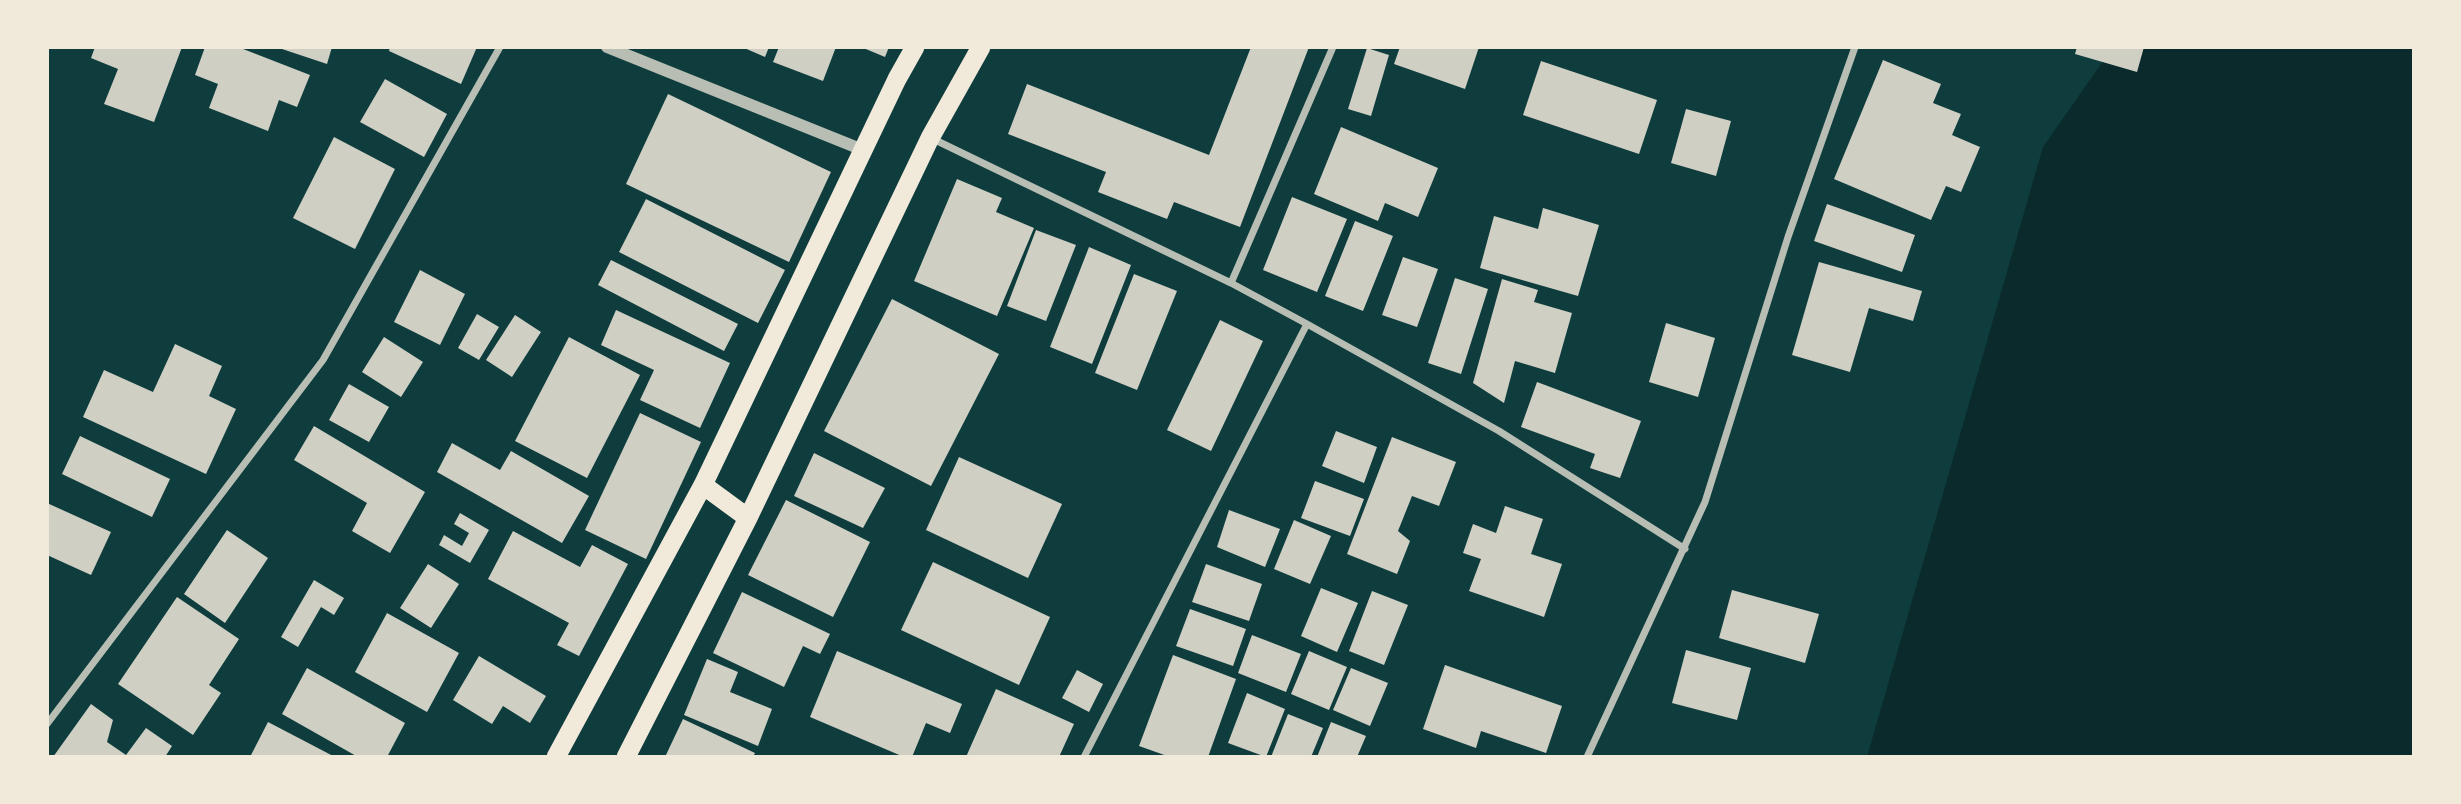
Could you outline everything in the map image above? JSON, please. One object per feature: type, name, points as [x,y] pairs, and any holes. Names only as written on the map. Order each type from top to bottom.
[{"type":"highway","points":[[556,757],[703,485],[915,47]]},
{"type":"highway","points":[[626,757],[748,518],[930,138],[981,47]]},
{"type":"highway","points":[[703,485],[748,518]]},
{"type":"street","points":[[47,724],[323,360],[500,47]]},
{"type":"street","points":[[607,47],[863,150]]},
{"type":"street","points":[[1230,283],[1333,47]]},
{"type":"street","points":[[1587,757],[1705,502],[1788,237],[1855,47]]},
{"type":"street","points":[[930,138],[1230,283],[1307,324],[1499,430],[1685,549]]},
{"type":"street","points":[[1084,757],[1307,324]]},
{"type":"water","points":[[2113,47],[2414,47],[2414,757],[1867,757],[2043,147]]},
{"type":"building","points":[[95,47],[182,47],[154,122],[104,104],[118,69],[91,58]]},
{"type":"building","points":[[205,47],[238,47],[310,75],[297,107],[279,100],[268,131],[209,108],[218,84],[195,75]]},
{"type":"building","points":[[276,47],[332,47],[327,64]]},
{"type":"building","points":[[390,47],[477,47],[461,84],[389,51]]},
{"type":"building","points":[[742,47],[769,47],[765,57]]},
{"type":"building","points":[[779,47],[836,47],[823,81],[773,62]]},
{"type":"building","points":[[861,47],[889,47],[885,57]]},
{"type":"building","points":[[1251,47],[1309,47],[1240,227],[1174,202],[1167,219],[1098,192],[1106,172],[1008,134],[1027,84],[1209,155]]},
{"type":"building","points":[[1400,47],[1479,47],[1465,89],[1394,64]]},
{"type":"building","points":[[2077,47],[2144,47],[2137,72],[2075,54]]},
{"type":"building","points":[[1367,48],[1389,55],[1371,116],[1348,109]]},
{"type":"building","points":[[1883,60],[1941,84],[1933,103],[1961,114],[1952,135],[1980,147],[1961,192],[1946,186],[1931,220],[1834,179]]},
{"type":"building","points":[[1541,61],[1657,100],[1639,154],[1523,115]]},
{"type":"building","points":[[385,79],[447,114],[424,157],[360,122]]},
{"type":"building","points":[[668,94],[831,172],[789,262],[626,184]]},
{"type":"building","points":[[1686,109],[1731,121],[1716,176],[1671,163]]},
{"type":"building","points":[[1341,127],[1438,168],[1418,217],[1385,203],[1378,221],[1314,194]]},
{"type":"building","points":[[334,137],[395,169],[355,249],[293,218]]},
{"type":"building","points":[[957,179],[1002,198],[996,212],[1034,228],[997,316],[914,281]]},
{"type":"building","points":[[1292,197],[1347,219],[1317,292],[1263,270]]},
{"type":"building","points":[[646,199],[785,270],[758,323],[619,252]]},
{"type":"building","points":[[1827,204],[1915,235],[1902,272],[1814,241]]},
{"type":"building","points":[[1543,208],[1599,225],[1578,296],[1480,268],[1494,216],[1538,229]]},
{"type":"building","points":[[1355,221],[1393,236],[1363,311],[1325,296]]},
{"type":"building","points":[[1036,230],[1076,245],[1046,321],[1007,306]]},
{"type":"building","points":[[1089,247],[1131,265],[1092,364],[1050,347]]},
{"type":"building","points":[[1403,257],[1438,269],[1417,327],[1382,315]]},
{"type":"building","points":[[611,260],[738,324],[724,351],[598,285]]},
{"type":"building","points":[[1819,262],[1922,291],[1913,321],[1869,308],[1850,372],[1792,355]]},
{"type":"building","points":[[420,270],[465,294],[440,345],[394,322]]},
{"type":"building","points":[[1134,274],[1177,291],[1137,390],[1095,373]]},
{"type":"building","points":[[1455,278],[1488,289],[1461,374],[1428,363]]},
{"type":"building","points":[[1502,279],[1538,290],[1534,302],[1572,313],[1555,373],[1515,361],[1504,403],[1473,383]]},
{"type":"building","points":[[892,299],[999,354],[931,486],[824,431]]},
{"type":"building","points":[[616,310],[730,363],[700,428],[640,400],[654,370],[601,345]]},
{"type":"building","points":[[477,314],[499,327],[479,360],[458,348]]},
{"type":"building","points":[[515,315],[541,332],[512,377],[486,360]]},
{"type":"building","points":[[1220,320],[1263,341],[1211,451],[1167,430]]},
{"type":"building","points":[[1666,323],[1715,338],[1698,397],[1649,382]]},
{"type":"building","points":[[384,337],[423,362],[401,397],[362,372]]},
{"type":"building","points":[[569,337],[640,375],[587,478],[515,441]]},
{"type":"building","points":[[175,344],[222,366],[209,396],[236,409],[206,474],[83,417],[104,370],[153,392]]},
{"type":"building","points":[[1537,382],[1641,421],[1620,478],[1590,468],[1595,454],[1521,427]]},
{"type":"building","points":[[349,384],[389,407],[369,442],[329,420]]},
{"type":"building","points":[[640,413],[701,442],[646,559],[585,530]]},
{"type":"building","points":[[314,426],[425,492],[390,553],[352,531],[367,503],[294,460]]},
{"type":"building","points":[[1336,431],[1377,447],[1364,483],[1322,466]]},
{"type":"building","points":[[80,436],[170,479],[152,517],[62,474]]},
{"type":"building","points":[[1392,437],[1456,462],[1439,506],[1412,496],[1398,531],[1410,541],[1397,574],[1347,554]]},
{"type":"building","points":[[452,443],[500,470],[511,451],[589,496],[562,543],[437,472]]},
{"type":"building","points":[[814,453],[885,488],[863,528],[794,496]]},
{"type":"building","points":[[959,457],[1062,504],[1028,578],[926,530]]},
{"type":"building","points":[[1315,481],[1364,499],[1350,536],[1301,518]]},
{"type":"building","points":[[786,500],[870,542],[833,617],[748,575]]},
{"type":"building","points":[[47,503],[111,532],[91,575],[47,555]]},
{"type":"building","points":[[1505,506],[1543,519],[1531,554],[1562,564],[1544,617],[1469,591],[1481,559],[1463,553],[1473,524],[1496,533]]},
{"type":"building","points":[[1229,510],[1280,529],[1265,567],[1217,547]]},
{"type":"building","points":[[460,513],[489,530],[470,563],[439,545],[444,535],[462,546],[469,533],[454,524]]},
{"type":"building","points":[[1294,520],[1331,536],[1310,584],[1274,569]]},
{"type":"building","points":[[227,530],[268,558],[225,623],[184,594]]},
{"type":"building","points":[[513,531],[580,567],[592,545],[628,564],[579,656],[557,645],[569,623],[488,579]]},
{"type":"building","points":[[933,562],[1050,617],[1019,685],[901,630]]},
{"type":"building","points":[[428,564],[459,584],[431,628],[400,608]]},
{"type":"building","points":[[1206,564],[1262,584],[1249,621],[1192,602]]},
{"type":"building","points":[[314,580],[344,598],[334,615],[321,607],[298,647],[281,637]]},
{"type":"building","points":[[1321,588],[1358,603],[1337,652],[1301,636]]},
{"type":"building","points":[[1732,590],[1819,614],[1805,663],[1719,638]]},
{"type":"building","points":[[1372,591],[1408,605],[1384,665],[1349,651]]},
{"type":"building","points":[[742,592],[830,634],[820,654],[803,646],[784,687],[713,653]]},
{"type":"building","points":[[177,597],[239,639],[209,685],[221,693],[193,735],[118,684]]},
{"type":"building","points":[[1190,609],[1246,629],[1233,666],[1176,646]]},
{"type":"building","points":[[387,613],[459,653],[427,712],[355,672]]},
{"type":"building","points":[[1252,635],[1301,654],[1286,692],[1238,673]]},
{"type":"building","points":[[1686,650],[1751,668],[1737,720],[1672,703]]},
{"type":"building","points":[[837,651],[962,704],[950,733],[926,723],[912,757],[904,757],[810,717]]},
{"type":"building","points":[[1309,651],[1347,667],[1329,710],[1291,694]]},
{"type":"building","points":[[1173,655],[1236,679],[1208,757],[1170,757],[1139,746]]},
{"type":"building","points":[[479,656],[546,696],[530,723],[503,706],[492,724],[453,700]]},
{"type":"building","points":[[707,659],[738,672],[730,692],[772,709],[758,746],[684,715]]},
{"type":"building","points":[[1445,665],[1562,706],[1546,753],[1481,731],[1476,748],[1423,729]]},
{"type":"building","points":[[307,668],[405,723],[387,757],[358,757],[282,714]]},
{"type":"building","points":[[1351,668],[1388,683],[1370,726],[1333,710]]},
{"type":"building","points":[[1077,670],[1103,684],[1089,712],[1062,698]]},
{"type":"building","points":[[996,689],[1074,724],[1059,757],[966,757]]},
{"type":"building","points":[[1247,693],[1285,709],[1266,757],[1228,743]]},
{"type":"building","points":[[91,704],[113,720],[107,742],[126,755],[146,728],[172,746],[165,757],[53,757]]},
{"type":"building","points":[[1288,714],[1323,728],[1311,757],[1271,757]]},
{"type":"building","points":[[683,719],[755,753],[753,757],[665,757]]},
{"type":"building","points":[[268,722],[335,757],[250,757]]},
{"type":"building","points":[[1331,722],[1366,736],[1357,757],[1317,757]]}]
